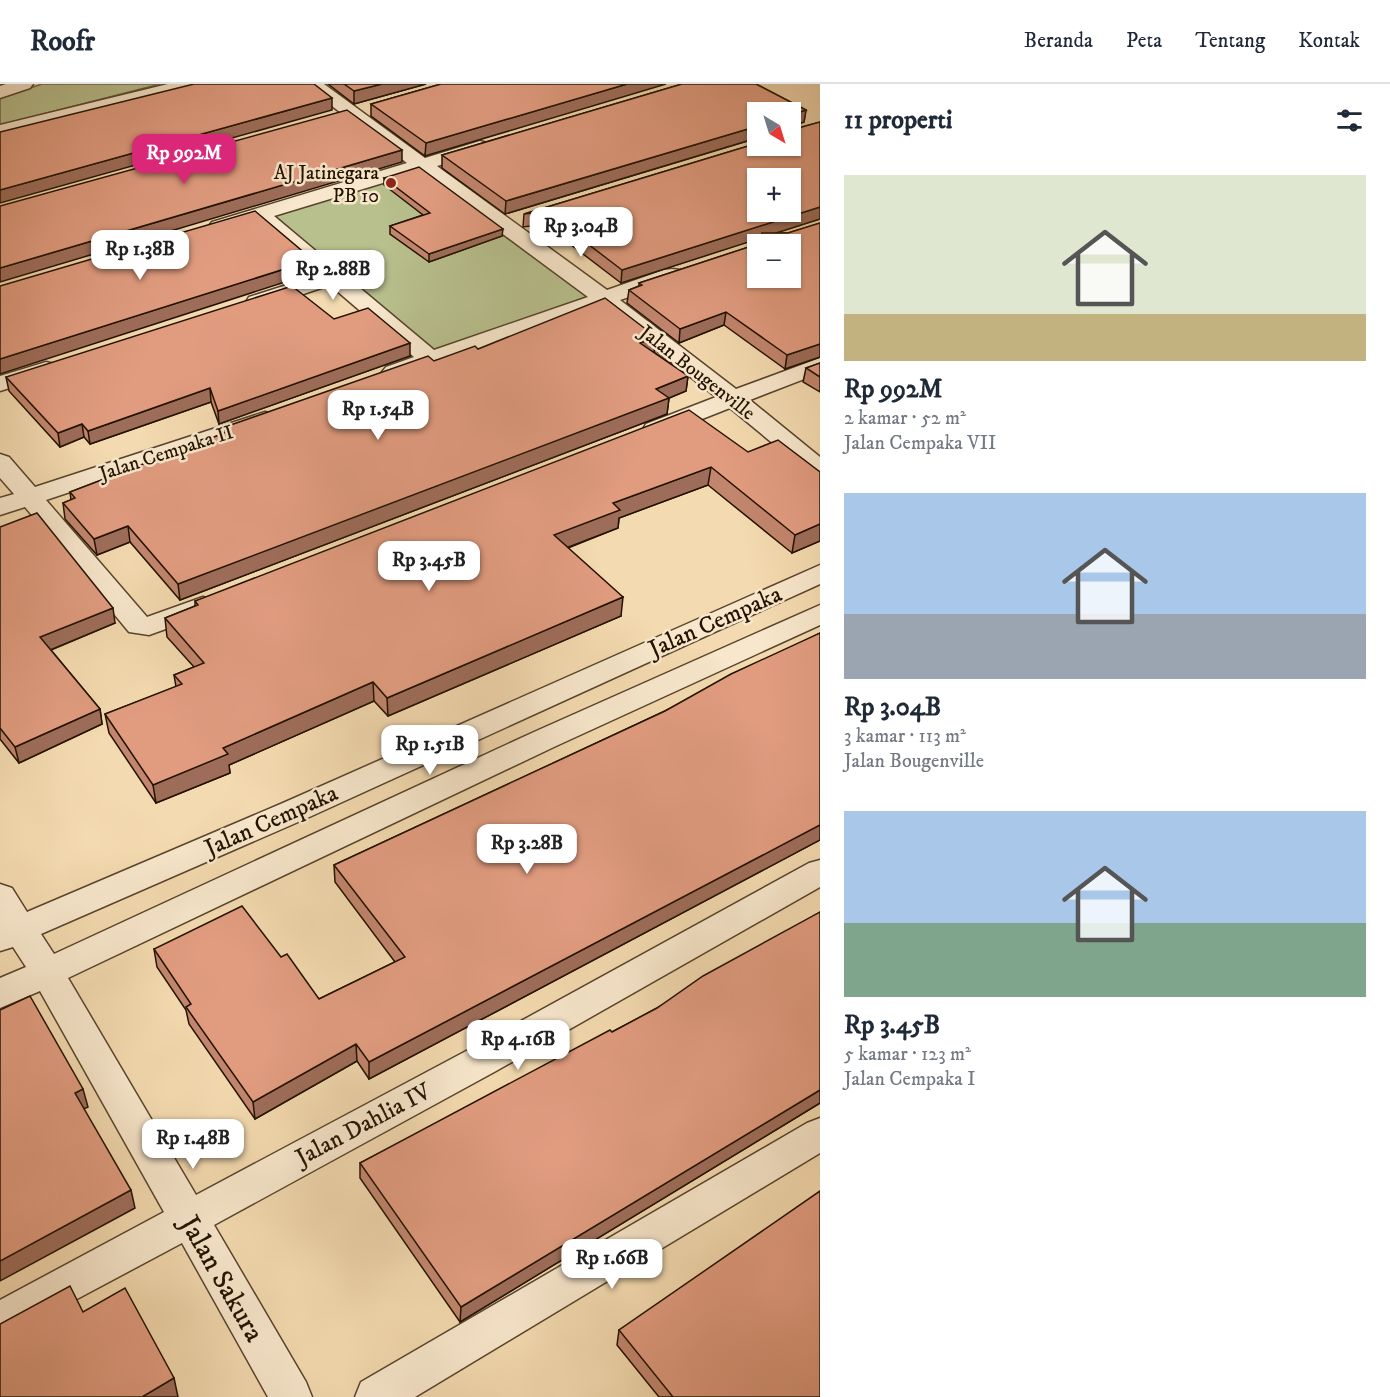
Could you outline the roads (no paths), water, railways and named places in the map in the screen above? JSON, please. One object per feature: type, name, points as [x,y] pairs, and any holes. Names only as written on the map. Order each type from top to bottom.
[{"type":"street","points":[[0,92],[24,84]]},
{"type":"street","points":[[0,131],[190,84]]},
{"type":"street","name":"Jalan Bougenville","points":[[312,84],[603,298],[734,399],[820,470]]},
{"type":"street","points":[[327,119],[370,107]]},
{"type":"street","points":[[195,233],[500,141]]},
{"type":"street","points":[[260,214],[430,359]]},
{"type":"street","points":[[502,224],[524,217]]},
{"type":"street","points":[[374,380],[691,269]]},
{"type":"street","points":[[238,308],[335,276]]},
{"type":"street","points":[[0,384],[65,363]]},
{"type":"street","points":[[636,437],[820,365]]},
{"type":"street","name":"Jalan Cempaka II","points":[[0,507],[284,412]]},
{"type":"street","points":[[0,462],[139,625],[149,626],[225,597]]},
{"type":"street","name":"Jalan Cempaka","points":[[9,934],[294,811],[820,574]]},
{"type":"street","name":"Jalan Cempaka","points":[[0,994],[545,739],[820,614]]},
{"type":"street","name":"Jalan Dahlia IV","points":[[0,1321],[188,1217],[483,1060],[820,872]]},
{"type":"street","points":[[0,897],[9,934]]},
{"type":"street","name":"Jalan Sakura","points":[[9,934],[47,972],[291,1397]]},
{"type":"street","points":[[376,1397],[820,1134]]},
{"type":"place","name":"AJ Jatinegara PB 10","points":[[391,183]]}]
